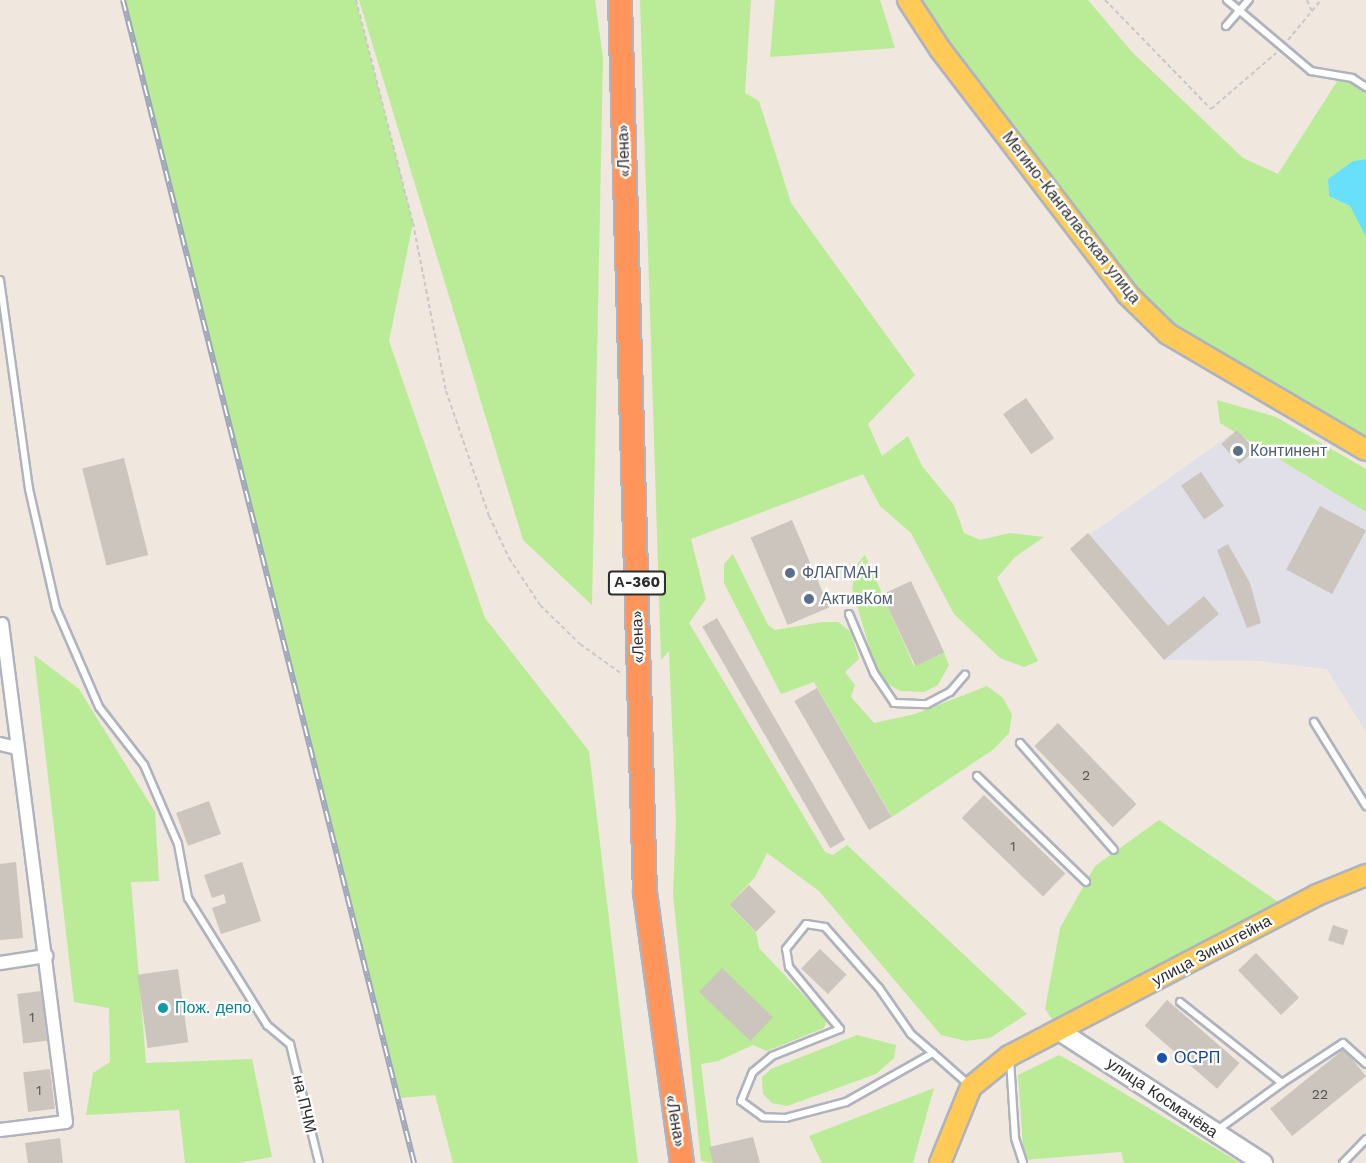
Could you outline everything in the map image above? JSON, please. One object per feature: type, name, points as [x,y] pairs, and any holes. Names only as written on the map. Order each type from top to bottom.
[{"type":"highway","name":"«Лена»","points":[[620,0],[645,893],[682,1163]]},
{"type":"main road","name":"Мегино-Кангаласская улица","points":[[908,0],[1127,294],[1168,334],[1366,450]]},
{"type":"main road","name":"улица Зинштейна","points":[[971,1086],[1010,1056],[1061,1032],[1317,895],[1366,875]]},
{"type":"main road","name":"улица Космачёва","points":[[1061,1032],[1263,1163]]},
{"type":"main road","points":[[940,1163],[971,1086]]},
{"type":"street","points":[[0,1130],[66,1122],[2,624]]},
{"type":"street","points":[[0,744],[18,748]]},
{"type":"street","points":[[0,963],[46,956]]},
{"type":"lane","points":[[1227,0],[1280,49],[1311,71],[1352,78],[1366,87]]},
{"type":"lane","points":[[1226,26],[1249,0]]},
{"type":"lane","name":"на ПЧМ","points":[[0,280],[29,489],[56,608],[99,707],[144,765],[178,844],[188,898],[267,1025],[290,1044],[319,1163]]},
{"type":"lane","points":[[849,614],[874,673],[894,703],[927,704],[950,692],[965,675]]},
{"type":"lane","points":[[1314,722],[1366,806]]},
{"type":"lane","points":[[1020,743],[1114,850]]},
{"type":"lane","points":[[977,776],[1086,882]]},
{"type":"lane","points":[[933,1053],[846,1102],[786,1118],[763,1118],[741,1101],[753,1072],[772,1056],[840,1029],[789,967],[786,949],[806,924],[825,927],[879,988],[911,1034],[933,1053],[971,1086]]},
{"type":"lane","points":[[1180,1002],[1282,1083]]},
{"type":"lane","points":[[1214,1133],[1282,1083],[1343,1043],[1366,1064]]},
{"type":"lane","points":[[1010,1056],[1015,1138],[1023,1163]]},
{"type":"lane","points":[[1343,1163],[1366,1139]]},
{"type":"path","points":[[356,0],[413,223],[446,391],[489,516],[509,558],[540,605],[587,650],[639,683]]},
{"type":"path","points":[[1105,0],[1211,109],[1280,49],[1321,0]]},
{"type":"path","points":[[1307,0],[1312,12]]},
{"type":"shaded area","points":[[1237,430],[1366,512],[1366,732],[1327,669],[1260,661],[1164,660],[1070,549]]},
{"type":"green space","points":[[123,0],[356,0],[413,223],[389,341],[485,618],[589,751],[638,1163],[453,1163],[435,1095],[400,1098]]},
{"type":"green space","points":[[359,0],[595,0],[603,58],[592,605],[523,540]]},
{"type":"green space","points":[[640,0],[751,0],[745,93],[759,101],[791,203],[915,375],[868,424],[882,456],[908,436],[922,466],[954,505],[964,533],[980,540],[1010,533],[1044,537],[1015,557],[997,578],[1038,661],[1024,667],[1000,658],[954,614],[911,533],[880,506],[863,474],[691,539],[706,599],[689,623],[825,852],[833,855],[847,845],[1027,1014],[990,1038],[966,1041],[941,1035],[819,891],[767,853],[755,877],[729,905],[756,932],[759,948],[827,1020],[824,1028],[767,1051],[753,1045],[718,1061],[701,1064],[713,1163],[701,1161],[673,895],[676,821],[669,651],[661,660]]},
{"type":"green space","points":[[775,0],[880,0],[895,48],[770,57]]},
{"type":"green space","points":[[908,0],[1088,0],[1132,52],[1243,158],[1278,174],[1341,75],[1366,87],[1366,159],[1353,161],[1328,179],[1329,196],[1350,206],[1366,234],[1366,450],[1168,334]]},
{"type":"green space","points":[[1217,400],[1276,417],[1366,469],[1366,512],[1220,423]]},
{"type":"green space","points":[[733,554],[768,625],[775,630],[822,622],[838,622],[851,632],[859,659],[845,672],[855,685],[851,697],[874,723],[915,714],[987,686],[1003,698],[1012,715],[1009,733],[994,749],[892,817],[814,682],[781,694],[724,583],[724,564]]},
{"type":"green space","points":[[865,555],[914,666],[944,653],[949,665],[938,685],[924,692],[900,691],[886,683],[874,664],[852,588],[857,564]]},
{"type":"green space","points":[[34,655],[79,689],[155,812],[159,881],[131,882],[146,1063],[252,1059],[272,1157],[238,1163],[185,1163],[179,1110],[86,1115],[93,1073],[110,1062],[109,1008],[74,1002]]},
{"type":"green space","points":[[1159,820],[1290,910],[1061,1032],[1045,1009],[1060,928],[1095,866]]},
{"type":"green space","points":[[857,1035],[896,1045],[894,1058],[876,1074],[787,1106],[772,1103],[763,1094],[762,1077],[771,1069]]},
{"type":"green space","points":[[1059,1055],[1240,1163],[1124,1163],[1121,1152],[1024,1160],[1018,1075]]},
{"type":"green space","points":[[934,1088],[913,1163],[822,1163],[809,1136]]},
{"type":"water","points":[[1366,159],[1365,235],[1350,206],[1329,196],[1328,179],[1353,161]]},
{"type":"building","points":[[1026,398],[1054,438],[1031,454],[1003,414]]},
{"type":"building","points":[[1237,430],[1255,450],[1239,464],[1221,444]]},
{"type":"building","points":[[124,458],[148,555],[106,565],[82,468]]},
{"type":"building","points":[[1201,472],[1224,506],[1204,519],[1181,485]]},
{"type":"building","points":[[1320,506],[1366,530],[1332,594],[1286,570]]},
{"type":"building","points":[[792,520],[829,607],[788,625],[751,538]]},
{"type":"building","points":[[1088,533],[1168,626],[1204,596],[1219,614],[1164,660],[1070,549]]},
{"type":"building","points":[[1228,544],[1250,583],[1261,623],[1247,628],[1217,550]]},
{"type":"building","points":[[911,581],[944,653],[915,666],[882,595]]},
{"type":"building","points":[[717,618],[845,840],[830,848],[702,626]]},
{"type":"building","points":[[817,688],[892,817],[869,830],[794,701]]},
{"type":"building","points":[[1058,723],[1136,804],[1113,827],[1034,746]]},
{"type":"building","points":[[984,795],[1065,873],[1043,897],[962,818]]},
{"type":"building","points":[[209,801],[221,834],[188,846],[176,813]]},
{"type":"building","points":[[16,862],[23,938],[0,940],[0,864]]},
{"type":"building","points":[[242,862],[261,921],[221,934],[212,908],[226,903],[224,894],[212,898],[204,875]]},
{"type":"building","points":[[749,885],[776,912],[756,932],[729,905]]},
{"type":"building","points":[[1333,925],[1348,930],[1343,945],[1328,940]]},
{"type":"building","points":[[820,949],[847,975],[828,994],[801,968]]},
{"type":"building","points":[[1256,953],[1299,998],[1281,1015],[1238,970]]},
{"type":"building","points":[[722,968],[773,1017],[750,1041],[699,992]]},
{"type":"building","name":"Пож. депо","points":[[178,969],[188,1042],[148,1048],[137,975]]},
{"type":"building","points":[[41,991],[47,1041],[23,1044],[17,994]]},
{"type":"building","points":[[1167,1000],[1239,1063],[1217,1089],[1145,1026]]},
{"type":"building","points":[[1344,1049],[1366,1076],[1292,1136],[1270,1109]]},
{"type":"building","points":[[50,1069],[55,1109],[28,1112],[23,1072]]},
{"type":"building","points":[[753,1137],[760,1163],[713,1163],[709,1147]]},
{"type":"building","points":[[60,1138],[63,1163],[28,1163],[25,1143]]},
{"type":"railway","points":[[123,0],[414,1163]]},
{"type":"place","name":"Континент","points":[[1238,451]]},
{"type":"place","name":"ФЛАГМАН","points":[[790,573]]},
{"type":"place","name":"АктивКом","points":[[809,599]]},
{"type":"place","name":"Пож. депо","points":[[163,1008]]},
{"type":"place","name":"ОСРП","points":[[1162,1058]]}]
